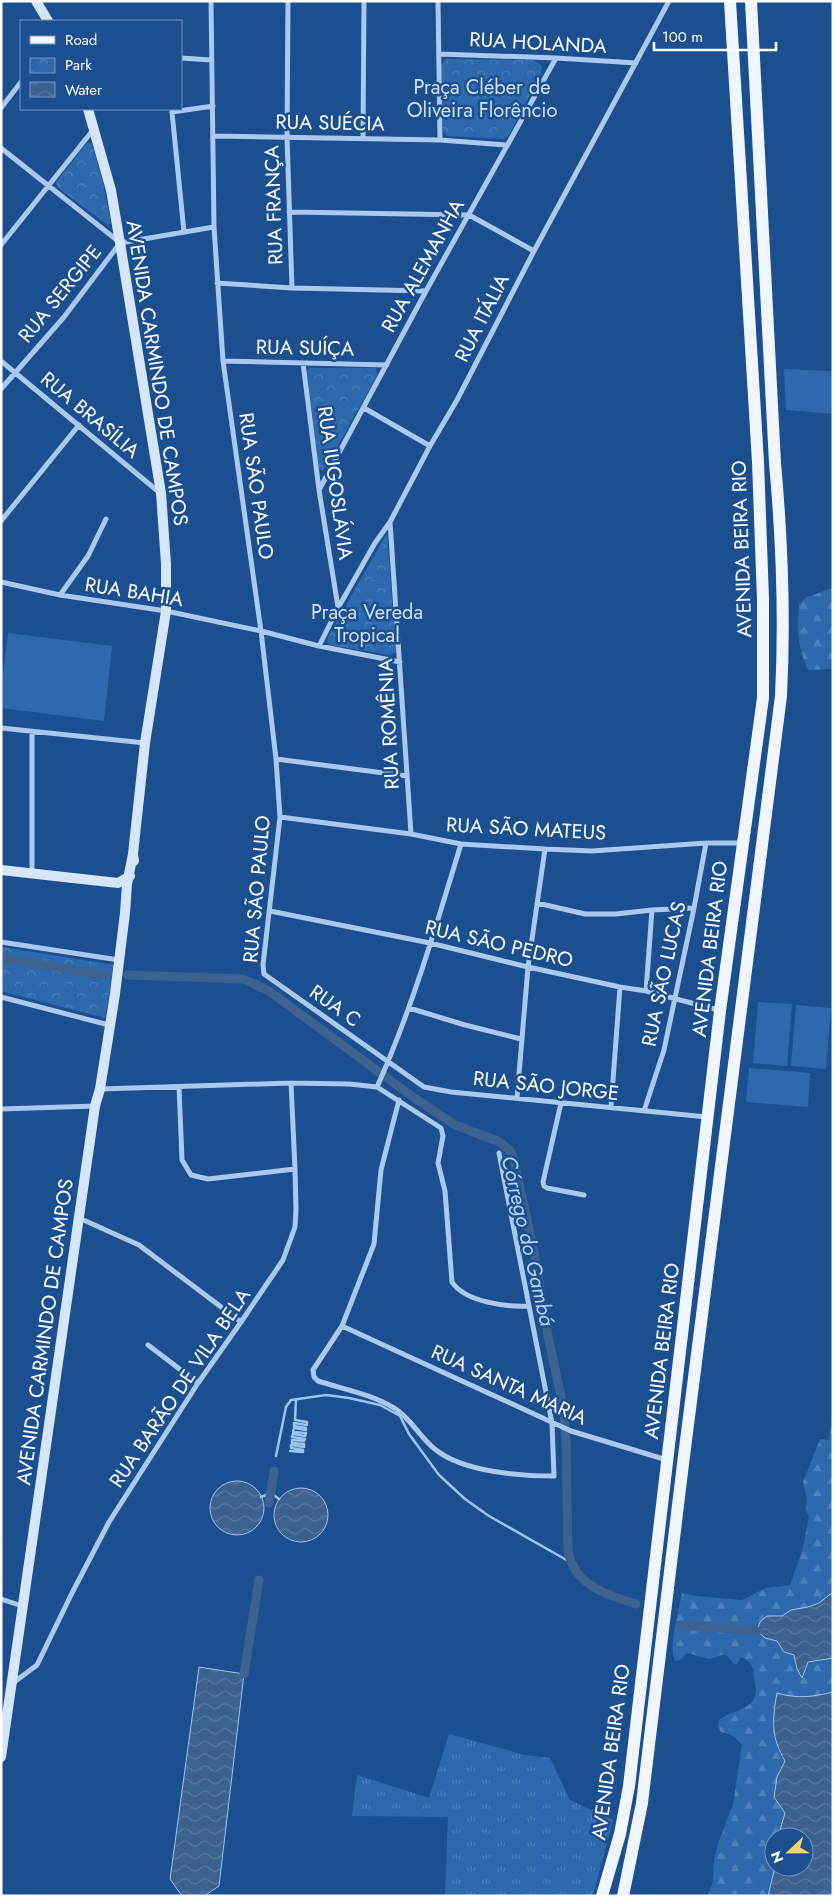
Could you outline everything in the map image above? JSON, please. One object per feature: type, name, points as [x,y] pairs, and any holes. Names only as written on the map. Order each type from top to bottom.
[{"type":"main road","points":[[36,1],[47,20]]},
{"type":"main road","name":"AVENIDA BEIRA RIO","points":[[602,1896],[620,1834],[629,1786],[720,1014],[763,698],[763,599],[760,519],[730,1]]},
{"type":"main road","name":"AVENIDA BEIRA RIO","points":[[623,1896],[642,1803],[683,1464],[781,696],[783,654],[780,524],[775,463],[751,1]]},
{"type":"main road","name":"AVENIDA CARMINDO DE CAMPOS","points":[[1,1757],[79,1218],[119,960],[128,878],[133,854],[144,743],[166,611],[166,564],[160,493],[111,190],[88,110]]},
{"type":"main road","points":[[741,186],[750,181],[761,184]]},
{"type":"main road","points":[[760,519],[769,528],[777,527],[780,524]]},
{"type":"main road","points":[[760,542],[768,538],[772,539],[780,548]]},
{"type":"main road","points":[[742,843],[749,848],[752,854],[754,899]]},
{"type":"main road","name":"AVENIDA CARMINDO DE CAMPOS","points":[[127,897],[134,868],[133,854]]},
{"type":"main road","name":"AVENIDA CARMINDO DE CAMPOS","points":[[128,878],[134,868]]},
{"type":"main road","points":[[1,870],[32,875],[118,883],[128,878]]},
{"type":"main road","points":[[118,883],[122,886],[127,897]]},
{"type":"main road","points":[[720,1014],[732,1029],[740,1028]]},
{"type":"street","name":"RUA SÃO PAULO","points":[[211,1],[214,227],[222,361],[261,632],[276,760],[280,817],[263,965],[264,974]]},
{"type":"street","name":"RUA FRANÇA","points":[[288,1],[287,137],[292,288]]},
{"type":"street","points":[[363,139],[364,1]]},
{"type":"street","points":[[438,1],[440,140]]},
{"type":"street","name":"RUA ITÁLIA","points":[[319,646],[338,608],[375,543],[390,522],[430,446],[458,400],[534,251],[669,1]]},
{"type":"street","name":"RUA HOLANDA","points":[[439,54],[636,63]]},
{"type":"street","points":[[182,58],[211,60]]},
{"type":"street","name":"RUA ALEMANHA","points":[[319,490],[506,145],[556,58]]},
{"type":"street","points":[[1,108],[20,83]]},
{"type":"street","points":[[184,232],[172,112],[213,106]]},
{"type":"street","points":[[1,245],[95,128]]},
{"type":"street","name":"RUA SUÉCIA","points":[[214,136],[440,140],[506,145]]},
{"type":"street","points":[[1,148],[120,243]]},
{"type":"street","points":[[289,212],[469,215],[534,251]]},
{"type":"street","name":"RUA SERGIPE","points":[[1,389],[64,316],[120,243],[214,227]]},
{"type":"street","points":[[217,283],[292,288],[426,291]]},
{"type":"street","name":"RUA BRASÍLIA","points":[[1,361],[160,493]]},
{"type":"street","name":"RUA SUÍÇA","points":[[222,361],[387,365]]},
{"type":"street","name":"RUA IUGOSLÁVIA","points":[[302,363],[319,490],[338,608]]},
{"type":"street","points":[[364,408],[430,446]]},
{"type":"street","points":[[1,521],[79,426]]},
{"type":"street","points":[[60,595],[88,556],[106,519]]},
{"type":"street","name":"RUA ROMÊNIA","points":[[390,522],[411,834]]},
{"type":"street","name":"RUA BAHIA","points":[[1,582],[60,595],[166,611],[319,646],[400,662]]},
{"type":"street","points":[[1,728],[144,743]]},
{"type":"street","points":[[32,732],[32,875]]},
{"type":"street","points":[[276,760],[406,776]]},
{"type":"street","name":"RUA SÃO MATEUS","points":[[280,817],[411,834],[461,844],[545,849],[592,851],[706,843],[742,843]]},
{"type":"street","name":"RUA SÃO LUCAS","points":[[644,1111],[664,1050],[706,843]]},
{"type":"street","points":[[377,1085],[387,1065],[408,1008],[461,844]]},
{"type":"street","points":[[518,1098],[521,1038],[528,967],[545,849]]},
{"type":"street","points":[[537,903],[585,914],[616,914],[694,908]]},
{"type":"street","points":[[646,991],[652,910]]},
{"type":"street","name":"RUA SÃO PEDRO","points":[[270,911],[430,943],[528,967],[674,997],[720,1014]]},
{"type":"street","points":[[1,942],[119,960]]},
{"type":"street","name":"RUA C","points":[[264,974],[387,1065]]},
{"type":"street","points":[[611,1107],[620,987]]},
{"type":"street","points":[[1,997],[109,1025]]},
{"type":"street","points":[[408,1008],[465,1025],[521,1038]]},
{"type":"street","name":"RUA SÃO JORGE","points":[[387,1065],[424,1087],[451,1092],[708,1117]]},
{"type":"street","points":[[100,1089],[291,1083],[377,1085],[438,1125],[442,1132],[438,1163],[445,1191],[452,1282],[462,1292],[474,1298],[515,1307],[528,1306]]},
{"type":"street","name":"RUA BARÃO DE VILA BELA","points":[[11,1684],[37,1665],[109,1522],[198,1383],[274,1274],[290,1242],[295,1227],[296,1169],[291,1083]]},
{"type":"street","points":[[179,1087],[182,1160],[191,1175],[208,1179],[296,1169]]},
{"type":"street","points":[[399,1100],[381,1170],[374,1244],[342,1326],[313,1370],[314,1377],[318,1381],[373,1397],[392,1406],[405,1415],[419,1434],[438,1452],[473,1468],[535,1476],[554,1476],[552,1423],[499,1153]]},
{"type":"street","points":[[561,1103],[543,1182],[544,1186],[584,1195]]},
{"type":"street","points":[[1,1109],[96,1106]]},
{"type":"street","points":[[79,1218],[139,1245],[242,1322]]},
{"type":"street","name":"RUA SANTA MARIA","points":[[342,1326],[571,1431],[668,1460]]},
{"type":"street","points":[[148,1345],[198,1383]]},
{"type":"street","points":[[1,1599],[22,1606]]},
{"type":"green space","name":"Praça Cléber de Oliveira Florêncio","points":[[446,59],[533,60],[542,66],[541,74],[509,135],[504,139],[447,136],[443,131],[441,65]]},
{"type":"green space","points":[[88,142],[92,145],[102,178],[111,223],[108,225],[58,188],[56,182]]},
{"type":"green space","points":[[310,368],[376,368],[377,376],[322,471],[319,469],[307,371]]},
{"type":"green space","points":[[784,369],[833,371],[833,414],[786,410]]},
{"type":"green space","name":"Praça Vereda Tropical","points":[[387,533],[396,652],[390,655],[330,645],[327,642],[328,637]]},
{"type":"green space","points":[[833,589],[833,669],[808,670],[799,637],[799,604],[807,597]]},
{"type":"green space","points":[[8,633],[112,646],[104,721],[1,708],[1,690]]},
{"type":"green space","points":[[1,947],[115,965],[105,1018],[1,991]]},
{"type":"green space","points":[[758,1002],[792,1004],[787,1066],[753,1063]]},
{"type":"green space","points":[[796,1005],[831,1008],[826,1069],[791,1066]]},
{"type":"green space","points":[[749,1068],[810,1073],[808,1107],[746,1102]]},
{"type":"green space","points":[[833,1412],[833,1592],[819,1603],[808,1607],[791,1610],[782,1616],[767,1616],[765,1638],[777,1641],[784,1652],[794,1655],[797,1669],[802,1677],[808,1662],[833,1658],[833,1692],[805,1697],[777,1694],[777,1747],[785,1761],[777,1777],[785,1813],[781,1827],[764,1827],[764,1877],[773,1877],[768,1896],[708,1896],[713,1881],[714,1860],[718,1844],[733,1804],[742,1745],[733,1736],[721,1732],[718,1728],[719,1720],[752,1702],[756,1688],[753,1667],[741,1657],[737,1664],[734,1664],[725,1655],[709,1659],[687,1653],[680,1660],[675,1661],[673,1637],[682,1593],[742,1600],[766,1588],[790,1585],[803,1548],[809,1516],[806,1511],[807,1499],[803,1482],[820,1439],[829,1440]]},
{"type":"green space","points":[[449,1734],[525,1755],[550,1758],[570,1800],[613,1820],[593,1896],[445,1896],[448,1817],[352,1816],[357,1775],[429,1798]]},
{"type":"water","points":[[237,1481],[247,1483],[256,1489],[262,1498],[264,1508],[262,1518],[256,1527],[247,1533],[237,1535],[227,1533],[218,1527],[212,1518],[210,1508],[212,1498],[218,1489],[227,1483]]},
{"type":"water","points":[[301,1488],[311,1490],[320,1496],[326,1505],[328,1515],[326,1525],[320,1534],[311,1540],[301,1542],[291,1540],[282,1534],[276,1525],[274,1515],[276,1505],[282,1496],[291,1490]]},
{"type":"water","points":[[833,1592],[833,1658],[808,1662],[802,1678],[797,1669],[794,1655],[784,1652],[777,1641],[765,1638],[757,1631],[760,1622],[767,1616],[782,1616],[791,1610],[819,1603]]},
{"type":"water","points":[[199,1667],[244,1674],[219,1886],[204,1896],[182,1896],[170,1879]]},
{"type":"water","points":[[833,1692],[833,1896],[768,1896],[773,1877],[814,1877],[814,1827],[781,1827],[785,1813],[774,1797],[777,1777],[785,1761],[777,1744],[774,1728],[777,1693],[805,1697]]},
{"type":"waterway","name":"Córrego do Gambá","points":[[1,958],[106,975]]},
{"type":"waterway","name":"Córrego do Gambá","points":[[128,975],[243,979],[269,991],[413,1097],[455,1125],[500,1142],[510,1151],[514,1160],[534,1252],[548,1336],[563,1406],[566,1439],[568,1551],[571,1563],[577,1572],[593,1587],[614,1597],[636,1604]]},
{"type":"waterway","points":[[276,1456],[286,1407],[291,1400],[326,1395],[380,1405],[400,1416],[409,1434],[439,1475],[465,1499],[489,1516],[570,1562]]},
{"type":"waterway","points":[[290,1451],[303,1452],[303,1450],[291,1448],[291,1445],[304,1447],[304,1444],[292,1443],[292,1440],[304,1441],[305,1439],[292,1437],[293,1434],[305,1436],[306,1433],[293,1432],[294,1428],[306,1430],[306,1428],[294,1426],[294,1423],[307,1425],[307,1422],[295,1420],[296,1399]]},
{"type":"waterway","points":[[269,1503],[274,1471]]},
{"type":"waterway","points":[[261,1497],[271,1493],[279,1499]]},
{"type":"waterway","points":[[244,1674],[259,1580]]},
{"type":"waterway","points":[[681,1625],[757,1631]]}]
